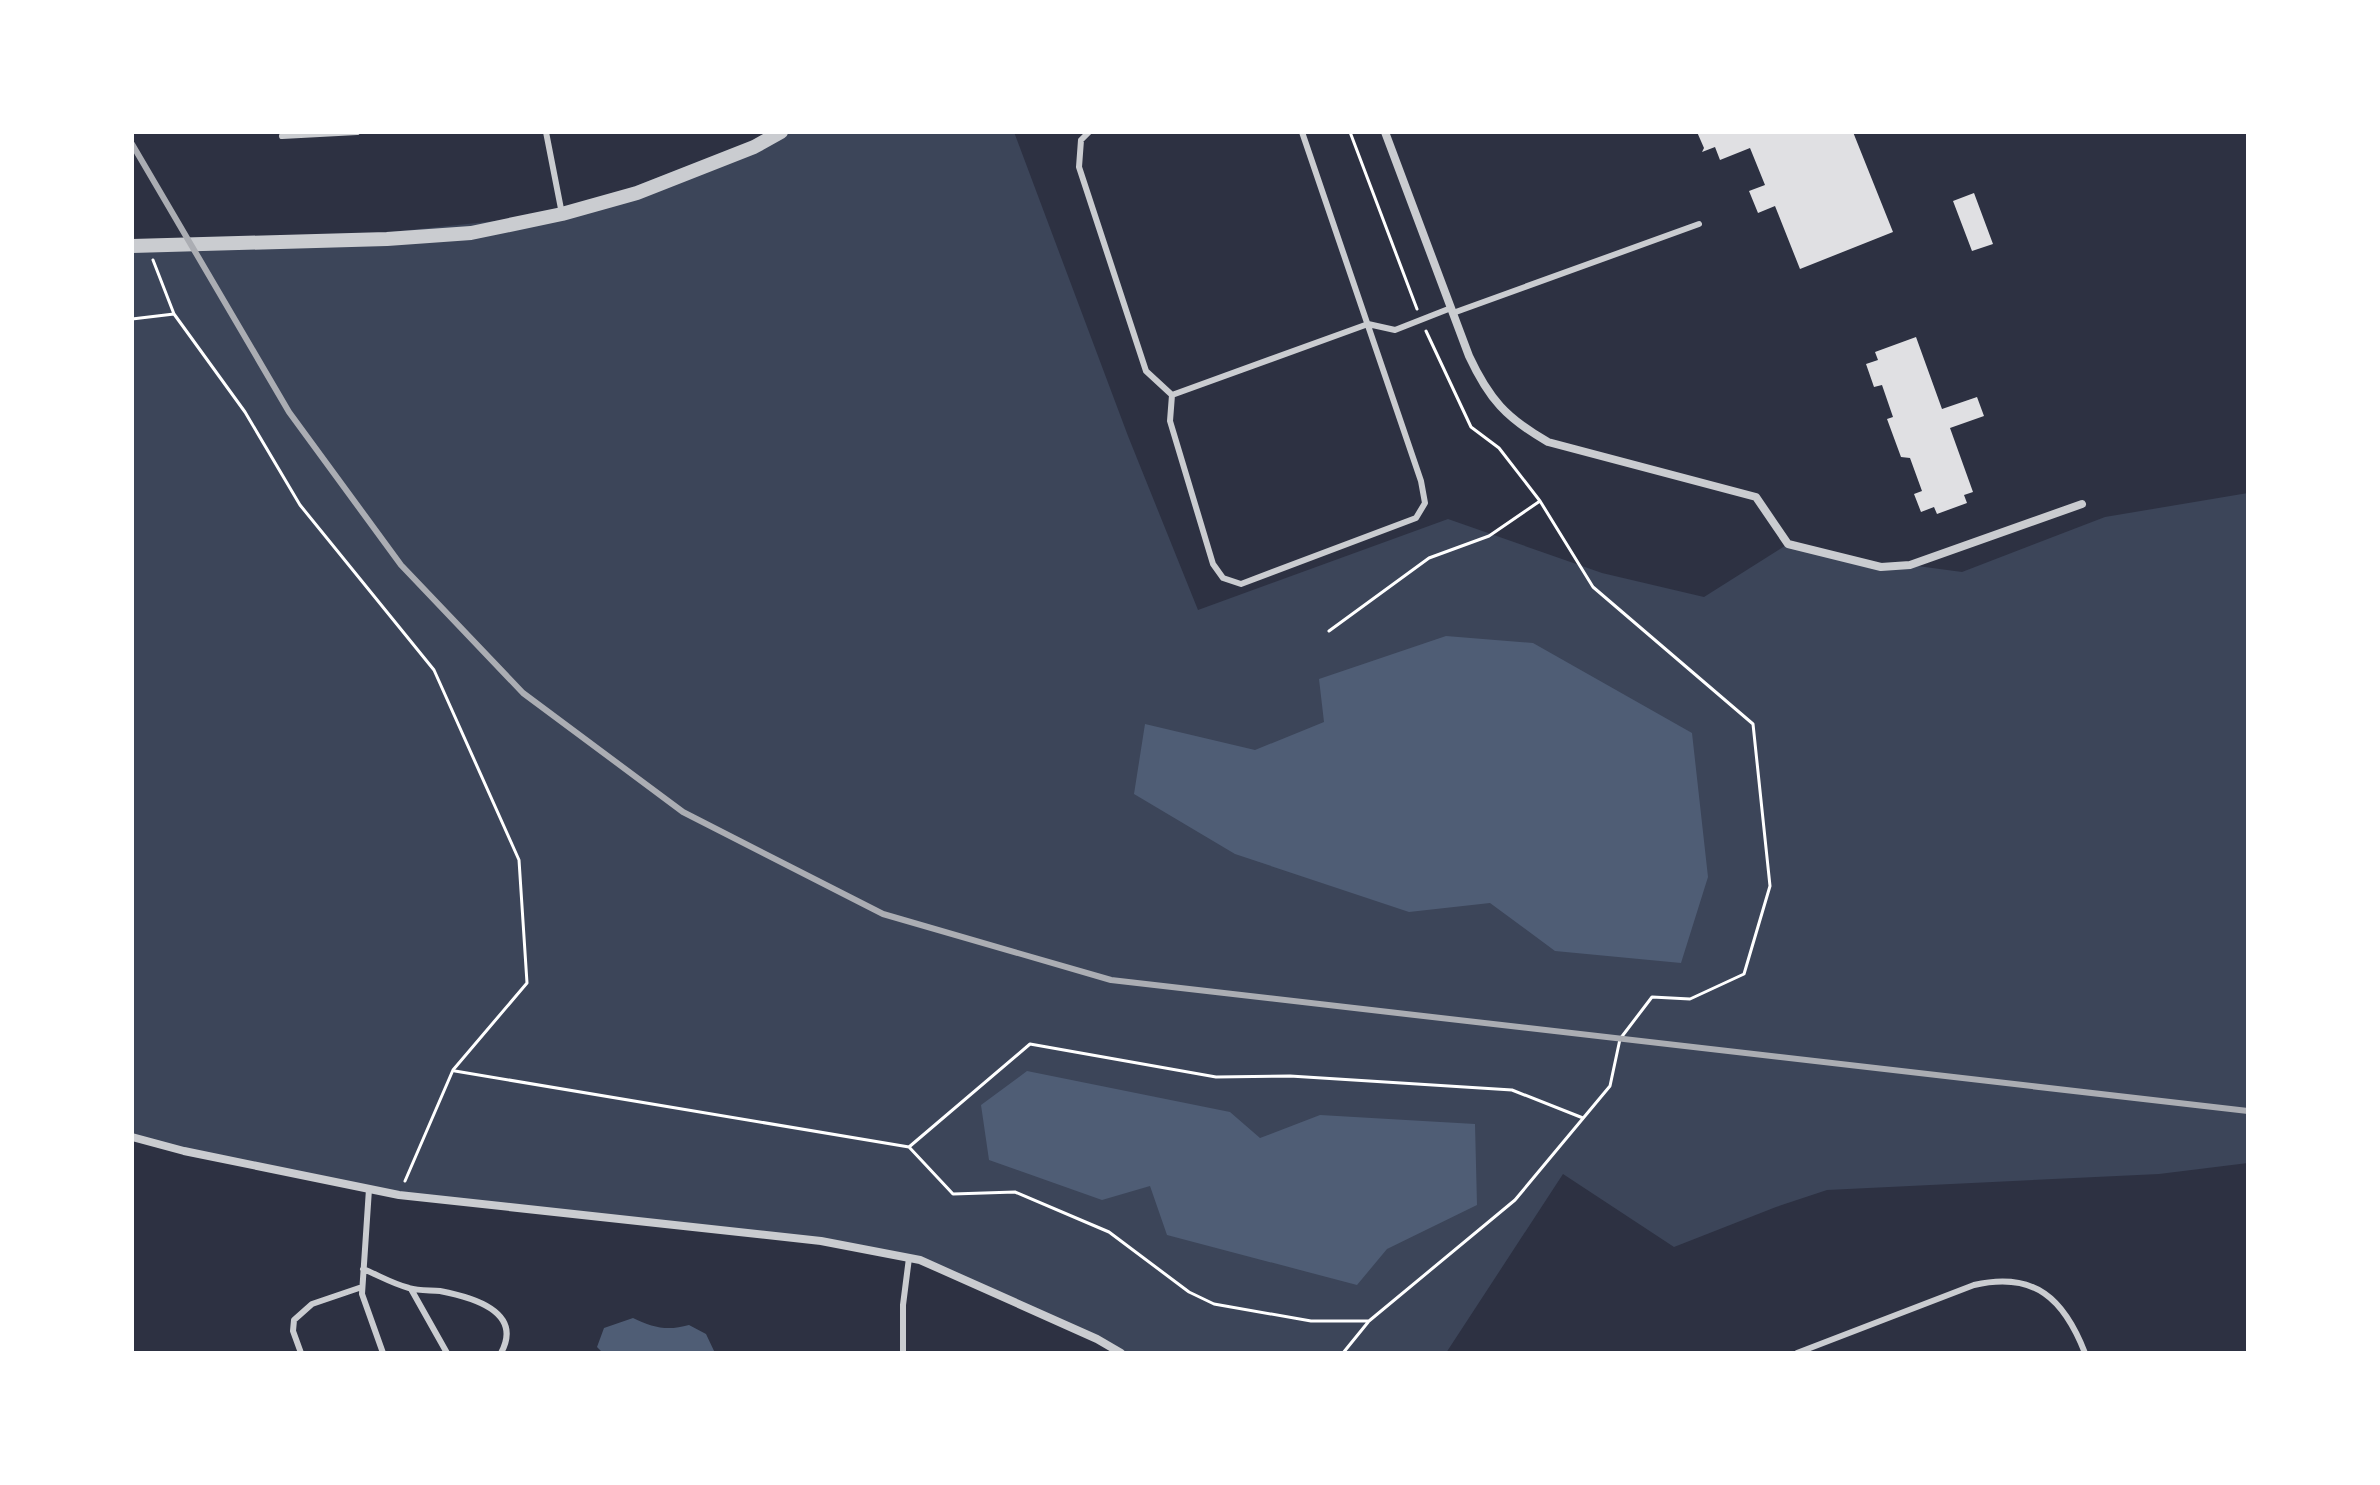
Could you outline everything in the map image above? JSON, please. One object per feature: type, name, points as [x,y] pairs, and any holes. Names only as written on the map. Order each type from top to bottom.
[{"type":"street","points":[[132,246],[387,239],[471,233],[562,214],[637,193],[754,147],[781,132]]},
{"type":"street","points":[[1385,132],[1484,388],[1528,431],[1548,442],[1756,497],[1788,544],[1881,567],[1910,565],[2082,504]]},
{"type":"street","points":[[132,1137],[399,1195],[821,1241],[920,1260],[1121,1353]]},
{"type":"lane","points":[[282,136],[357,132]]},
{"type":"lane","points":[[546,132],[562,214]]},
{"type":"lane","points":[[1089,132],[1081,140],[1079,167],[1146,371],[1172,395]]},
{"type":"lane","points":[[1172,395],[1170,421],[1213,564],[1223,578],[1241,584],[1416,518],[1425,503],[1421,481],[1302,132]]},
{"type":"lane","points":[[1172,395],[1368,324],[1395,330],[1699,224]]},
{"type":"lane","points":[[369,1189],[362,1294],[383,1353]]},
{"type":"lane","points":[[903,1353],[903,1305],[909,1258]]},
{"type":"lane","points":[[363,1269],[411,1289],[438,1291],[474,1300],[491,1308],[507,1329],[501,1353]]},
{"type":"lane","points":[[1797,1353],[1974,1285],[1996,1280],[2018,1283],[2052,1299],[2068,1314],[2085,1353]]},
{"type":"lane","points":[[301,1353],[293,1331],[294,1320],[312,1304],[362,1287]]},
{"type":"lane","points":[[411,1289],[447,1353]]},
{"type":"path","points":[[152,246],[154,267],[174,314],[245,412],[300,505],[434,670],[519,860],[527,983],[453,1070],[399,1195]]},
{"type":"path","points":[[132,319],[174,314]]},
{"type":"path","points":[[1329,631],[1429,558],[1489,536],[1540,501],[1593,587],[1753,724],[1770,886],[1744,974],[1690,999],[1652,997],[1620,1039],[1610,1086],[1515,1200],[1369,1321],[1343,1353]]},
{"type":"path","points":[[909,1147],[1030,1044],[1216,1077],[1290,1076],[1512,1090],[1583,1118]]},
{"type":"path","points":[[453,1070],[909,1147],[953,1194],[1015,1192],[1109,1232],[1189,1292],[1214,1304],[1311,1321],[1369,1321]]},
{"type":"shaded area","points":[[777,132],[1014,132],[1128,436],[1198,610],[1448,519],[1602,573],[1704,597],[1788,544],[1881,567],[1910,565],[1962,572],[2105,517],[2248,493],[2248,1163],[2159,1174],[1827,1190],[1674,1247],[1563,1174],[1446,1353],[1121,1353],[920,1260],[821,1241],[399,1195],[132,1137],[132,248],[314,240],[562,214]]},
{"type":"shaded area","points":[[1446,636],[1533,643],[1692,733],[1708,877],[1681,963],[1555,951],[1490,903],[1409,912],[1235,854],[1134,794],[1145,724],[1255,750],[1324,722],[1319,679]]},
{"type":"shaded area","points":[[1027,1071],[1230,1112],[1260,1138],[1320,1115],[1475,1124],[1477,1205],[1387,1249],[1357,1285],[1167,1235],[1150,1186],[1102,1200],[989,1160],[981,1105]]},
{"type":"shaded area","points":[[633,1318],[661,1328],[689,1325],[706,1334],[715,1353],[603,1353],[597,1347],[604,1328]]},
{"type":"building","points":[[1697,132],[1853,132],[1893,232],[1800,269],[1775,206],[1758,213],[1749,191],[1765,185],[1750,148],[1720,160],[1715,147],[1702,152],[1704,148]]},
{"type":"building","points":[[1974,193],[1993,244],[1972,251],[1953,201]]},
{"type":"building","points":[[1916,337],[1942,409],[1977,397],[1984,416],[1950,428],[1973,492],[1964,495],[1967,503],[1937,514],[1934,507],[1921,512],[1914,494],[1922,491],[1910,458],[1901,457],[1887,419],[1893,417],[1882,385],[1874,387],[1866,364],[1878,360],[1875,352]]},
{"type":"railway","points":[[132,144],[289,412],[401,565],[523,693],[683,812],[883,914],[1111,980],[2248,1111]]}]
